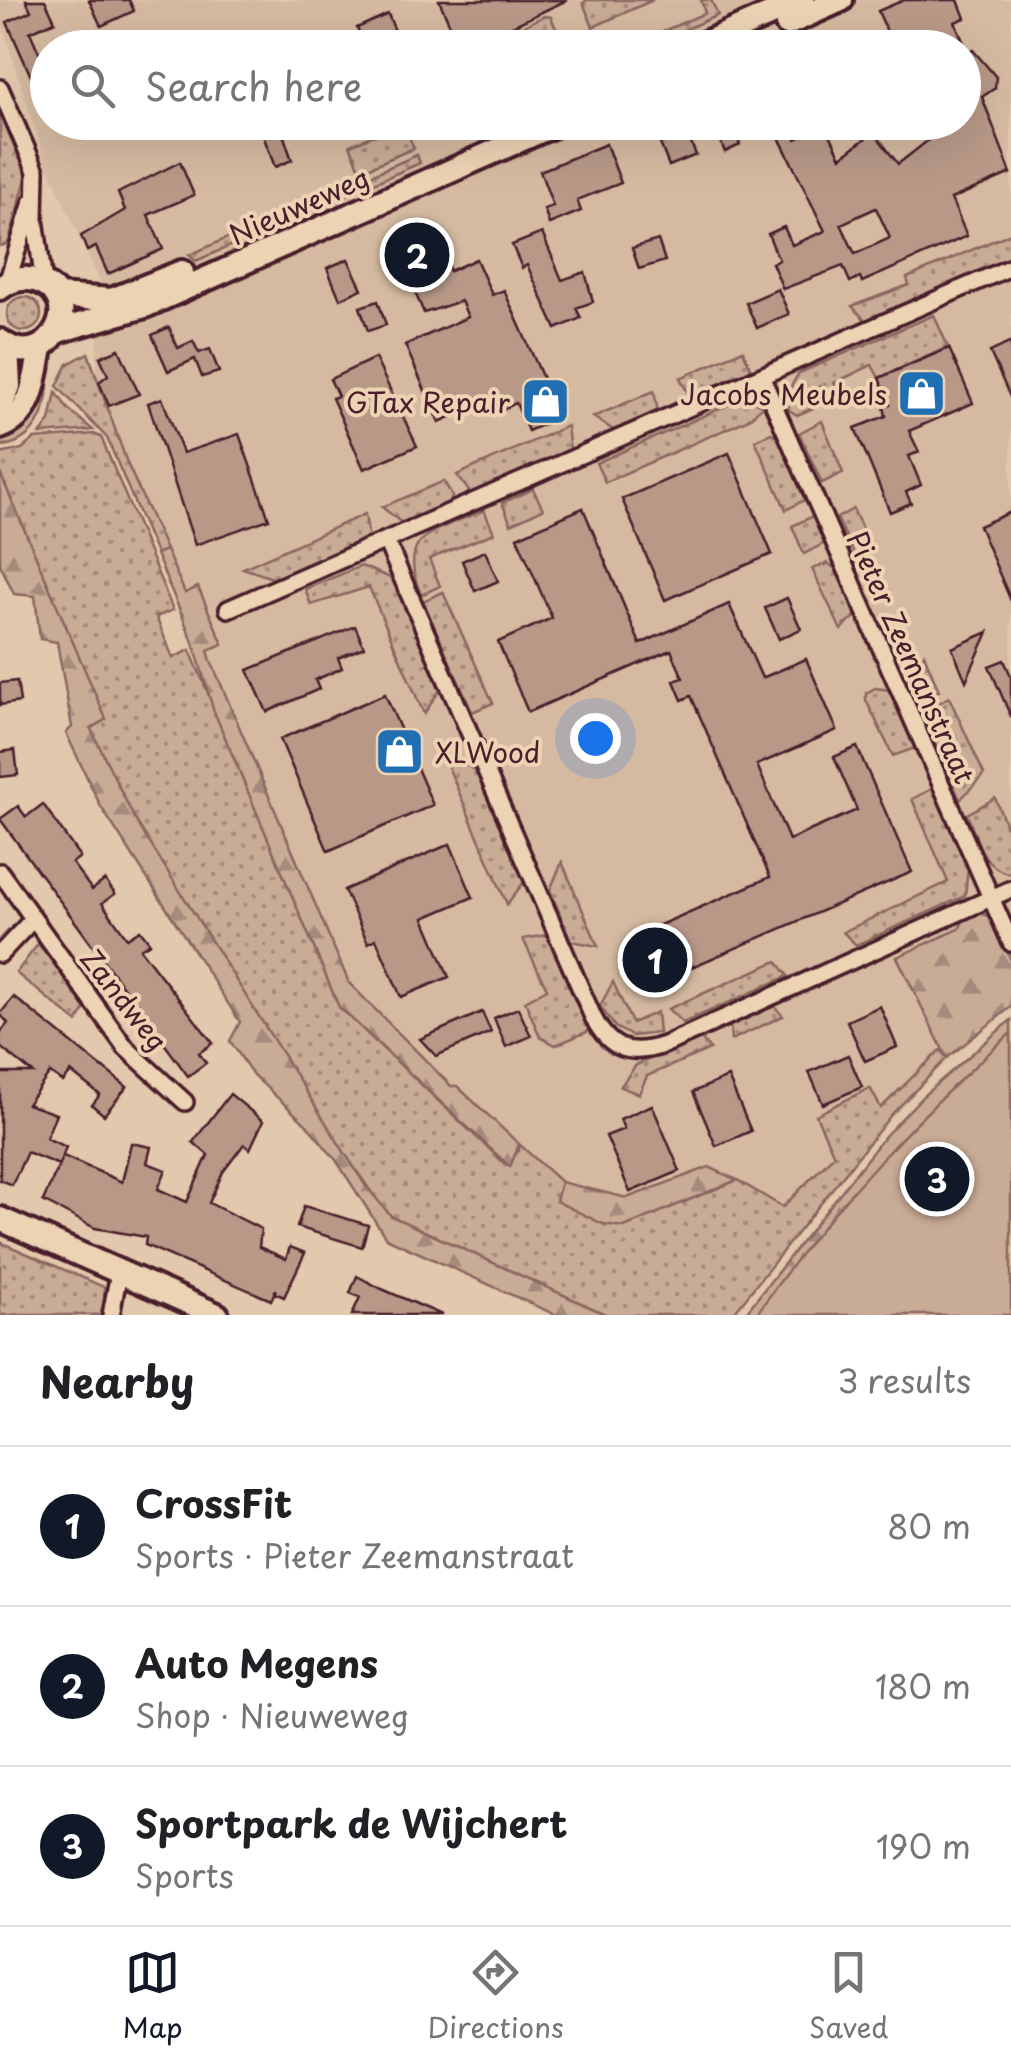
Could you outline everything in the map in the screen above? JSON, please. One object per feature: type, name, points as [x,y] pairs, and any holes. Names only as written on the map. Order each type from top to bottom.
[{"type":"street","points":[[735,30],[803,0]]},
{"type":"street","points":[[774,30],[841,0]]},
{"type":"street","points":[[0,88],[34,165],[34,199],[50,290],[62,313],[58,331],[40,348],[27,404],[15,419],[0,427]]},
{"type":"street","name":"Nieuweweg","points":[[4,286],[26,278],[50,290],[100,302],[134,293],[483,140]]},
{"type":"street","name":"Nieuweweg","points":[[58,331],[145,306],[520,140]]},
{"type":"street","points":[[4,286],[21,226],[34,199]]},
{"type":"street","points":[[228,609],[1011,268]]},
{"type":"street","points":[[0,408],[9,386],[3,344],[18,350],[40,348]]},
{"type":"street","name":"Pieter Zeemanstraat","points":[[762,378],[1011,942]]},
{"type":"street","points":[[387,543],[593,1017],[614,1046],[636,1052],[664,1045],[1011,890]]},
{"type":"street","name":"Zandweg","points":[[0,872],[126,1048],[185,1102]]},
{"type":"street","points":[[0,954],[33,919]]},
{"type":"street","points":[[0,1219],[218,1315]]},
{"type":"street","points":[[111,1315],[119,1272]]},
{"type":"shaded area","points":[[0,0],[1011,0],[1011,912],[902,957],[942,1055],[772,1228],[624,1208],[534,1173],[345,995],[96,388],[100,282],[38,140],[981,140],[981,30],[30,30],[30,113],[0,18]]},
{"type":"green space","points":[[653,0],[593,27],[583,3]]},
{"type":"green space","points":[[701,0],[711,0],[718,15],[684,30],[666,30],[705,13]]},
{"type":"green space","points":[[544,16],[551,17],[557,30],[515,30]]},
{"type":"green space","points":[[0,111],[27,175],[8,244],[0,246]]},
{"type":"green space","points":[[362,140],[410,140],[414,148],[361,171],[350,145]]},
{"type":"green space","points":[[417,155],[420,163],[335,200],[327,194]]},
{"type":"green space","points":[[316,199],[319,207],[196,261],[189,255]]},
{"type":"green space","points":[[1011,233],[1011,258],[867,322],[852,306],[909,285],[907,278]]},
{"type":"green space","points":[[24,297],[36,302],[41,314],[36,326],[24,331],[12,326],[7,314],[12,302]]},
{"type":"green space","points":[[934,315],[948,347],[879,378],[872,365],[834,383],[839,397],[829,401],[821,386],[810,391],[816,407],[797,415],[789,410],[788,391],[799,373]]},
{"type":"green space","points":[[743,350],[752,372],[696,396],[688,393],[680,378]]},
{"type":"green space","points":[[88,353],[127,463],[166,550],[156,554],[107,438],[57,386],[68,364]]},
{"type":"green space","points":[[40,384],[48,384],[47,395],[36,426],[21,440],[0,446],[0,434]]},
{"type":"green space","points":[[654,391],[658,412],[615,431],[593,417]]},
{"type":"green space","points":[[56,392],[68,409],[93,430],[40,434],[50,421]]},
{"type":"green space","points":[[751,400],[763,406],[747,420],[605,482],[596,463],[735,402]]},
{"type":"green space","points":[[822,421],[843,473],[822,483],[799,433]]},
{"type":"green space","points":[[567,426],[570,450],[471,494],[457,475]]},
{"type":"green space","points":[[771,433],[778,436],[806,499],[786,510],[755,440]]},
{"type":"green space","points":[[94,434],[101,437],[173,610],[156,617],[173,658],[190,650],[339,1007],[504,1163],[519,1151],[519,1144],[561,1182],[556,1201],[624,1227],[737,1180],[783,1207],[834,1155],[816,1115],[870,1088],[881,1108],[940,1050],[947,1058],[891,1115],[732,1315],[607,1315],[391,1216],[381,1206],[304,1095],[134,818],[90,728],[105,718],[0,473],[0,454],[22,449],[34,439]]},
{"type":"green space","points":[[0,473],[106,719],[91,729],[134,818],[365,1185],[391,1216],[607,1315],[556,1315],[386,1238],[336,1160],[306,1124],[253,1075],[230,1041],[240,1022],[101,807],[66,733],[72,727],[57,642],[40,639],[35,596],[14,594],[0,564]]},
{"type":"green space","points":[[444,481],[452,496],[450,503],[403,524],[382,507]]},
{"type":"green space","points":[[533,489],[543,509],[511,524],[502,503]]},
{"type":"green space","points":[[853,509],[873,552],[855,556],[837,518]]},
{"type":"green space","points":[[484,510],[494,533],[429,559],[440,586],[421,595],[414,574],[417,547],[436,530]]},
{"type":"green space","points":[[365,514],[369,539],[278,580],[243,568]]},
{"type":"green space","points":[[813,516],[825,543],[804,554],[792,526]]},
{"type":"green space","points":[[166,550],[185,593],[198,587],[223,644],[208,650],[211,661],[349,983],[451,1086],[457,1086],[519,1144],[510,1167],[339,1007],[213,709],[194,644],[156,554]]},
{"type":"green space","points":[[827,563],[836,569],[857,615],[841,630],[812,569]]},
{"type":"green space","points":[[361,566],[393,579],[440,690],[424,714],[369,587],[311,605],[305,589]]},
{"type":"green space","points":[[443,592],[493,703],[472,712],[423,601]]},
{"type":"green space","points":[[924,654],[939,691],[915,697],[907,680]]},
{"type":"green space","points":[[875,688],[890,690],[915,748],[893,756],[866,700],[866,693]]},
{"type":"green space","points":[[949,697],[984,774],[960,800],[922,713]]},
{"type":"green space","points":[[446,762],[472,769],[495,809],[524,882],[507,904]]},
{"type":"green space","points":[[934,788],[968,868],[965,896],[856,945],[843,932],[948,882],[912,799]]},
{"type":"green space","points":[[995,798],[1011,838],[1011,874],[987,859],[967,814]]},
{"type":"green space","points":[[562,862],[598,946],[571,941],[550,890]]},
{"type":"green space","points":[[976,912],[991,917],[1011,960],[1011,1007],[947,1058],[897,957],[959,929],[965,918]]},
{"type":"green space","points":[[547,935],[589,1031],[556,1045],[540,1037],[525,1001],[547,989],[523,939]]},
{"type":"green space","points":[[38,944],[88,1005],[77,1022],[16,973]]},
{"type":"green space","points":[[777,961],[788,976],[683,1023],[668,1009]]},
{"type":"green space","points":[[613,982],[632,1023],[657,1012],[659,1033],[632,1036],[615,1027],[600,1006]]},
{"type":"green space","points":[[773,1005],[783,1016],[731,1040],[730,1024]]},
{"type":"green space","points":[[1011,1020],[1011,1131],[814,1315],[744,1315],[884,1137],[923,1096]]},
{"type":"green space","points":[[1011,1033],[1011,1315],[756,1315],[813,1238],[875,1166]]},
{"type":"green space","points":[[699,1037],[710,1049],[647,1076],[639,1094],[620,1087],[636,1065]]},
{"type":"green space","points":[[709,1167],[737,1180],[624,1227],[603,1224],[556,1201],[561,1182],[627,1198]]},
{"type":"green space","points":[[0,1242],[104,1287],[105,1315],[0,1315]]},
{"type":"building","points":[[26,0],[45,0],[55,21],[30,30],[30,74],[7,22],[31,11]]},
{"type":"building","points":[[89,0],[129,0],[134,11],[101,26]]},
{"type":"building","points":[[439,0],[567,0],[504,30],[452,30]]},
{"type":"building","points":[[904,0],[958,0],[965,18],[955,22],[958,30],[886,30],[878,11]]},
{"type":"building","points":[[388,14],[395,30],[358,30]]},
{"type":"building","points":[[981,59],[996,77],[995,88],[982,97],[1011,173],[951,199],[967,236],[862,282],[860,277],[850,282],[843,266],[783,289],[772,263],[779,260],[768,234],[784,227],[792,245],[825,231],[780,140],[833,140],[841,157],[863,140],[880,140],[898,164],[929,140],[981,140]],"holes":[[[876,208],[890,238],[855,254],[841,224]]]},
{"type":"building","points":[[265,140],[285,140],[292,160],[275,167]]},
{"type":"building","points":[[659,140],[690,140],[696,155],[669,166]]},
{"type":"building","points":[[720,140],[738,140],[740,145],[725,152]]},
{"type":"building","points":[[606,144],[621,183],[577,200],[581,211],[549,224],[544,209],[553,206],[540,171]]},
{"type":"building","points":[[180,162],[194,195],[148,215],[163,249],[108,274],[96,247],[87,251],[81,236],[125,210],[118,193]]},
{"type":"building","points":[[542,233],[562,280],[585,272],[593,302],[576,308],[581,318],[556,329],[527,265],[522,268],[512,245]]},
{"type":"building","points":[[435,238],[450,271],[476,259],[492,295],[504,290],[560,417],[528,431],[516,403],[504,409],[498,396],[439,422],[405,345],[468,317],[461,301],[424,313],[398,254]]},
{"type":"building","points":[[658,240],[665,261],[639,269],[632,248]]},
{"type":"building","points":[[348,259],[362,289],[340,299],[327,268]]},
{"type":"building","points":[[778,289],[789,314],[757,328],[746,303]]},
{"type":"building","points":[[378,301],[386,325],[368,331],[360,307]]},
{"type":"building","points":[[169,327],[178,348],[193,341],[199,353],[210,349],[219,372],[202,377],[195,359],[168,371],[152,335]]},
{"type":"building","points":[[1011,342],[1011,399],[990,352]]},
{"type":"building","points":[[949,348],[973,403],[909,431],[919,452],[909,456],[921,485],[906,492],[911,503],[890,512],[855,428],[886,416],[884,406],[890,405],[879,378]]},
{"type":"building","points":[[119,349],[139,394],[109,406],[99,382],[108,375],[100,357]]},
{"type":"building","points":[[375,358],[417,446],[364,469],[332,398],[338,396],[330,379]]},
{"type":"building","points":[[162,398],[183,453],[239,434],[269,519],[195,545],[148,403]]},
{"type":"building","points":[[729,453],[772,554],[665,600],[622,499]]},
{"type":"building","points":[[583,508],[640,644],[729,604],[762,678],[806,659],[837,730],[757,765],[789,840],[857,810],[834,757],[857,747],[912,872],[650,985],[630,938],[770,877],[691,696],[682,700],[674,681],[683,678],[671,650],[528,712],[498,642],[552,618],[517,537]]},
{"type":"building","points":[[1011,512],[1011,601],[979,526]]},
{"type":"building","points":[[485,551],[498,581],[475,591],[462,561]]},
{"type":"building","points":[[787,598],[801,629],[779,639],[765,608]]},
{"type":"building","points":[[355,626],[364,647],[338,658],[342,668],[315,680],[319,689],[267,712],[248,670]]},
{"type":"building","points":[[988,632],[966,681],[952,648]]},
{"type":"building","points":[[1004,660],[1011,676],[1011,717],[989,666]]},
{"type":"building","points":[[17,681],[20,702],[0,705],[0,683]]},
{"type":"building","points":[[385,694],[433,805],[328,851],[280,739]]},
{"type":"building","points":[[15,750],[18,775],[0,777],[0,752]]},
{"type":"building","points":[[43,804],[80,857],[72,863],[92,890],[105,880],[115,894],[102,903],[127,938],[140,930],[150,943],[140,949],[213,1043],[199,1053],[206,1063],[188,1076],[0,819],[18,806],[26,817]]},
{"type":"building","points":[[450,844],[473,897],[424,918],[449,977],[401,997],[376,939],[368,943],[344,890]]},
{"type":"building","points":[[14,997],[127,1087],[104,1115],[92,1105],[100,1095],[71,1072],[63,1082],[50,1073],[27,1104],[56,1114],[46,1138],[66,1147],[59,1165],[27,1152],[12,1185],[0,1180],[0,1073],[33,1073],[0,1047],[0,1033],[8,1023],[0,1014]]},
{"type":"building","points":[[880,1006],[897,1047],[865,1061],[847,1021]]},
{"type":"building","points":[[518,1008],[531,1036],[506,1047],[494,1018]]},
{"type":"building","points":[[482,1012],[491,1032],[436,1056],[420,1039]]},
{"type":"building","points":[[848,1055],[862,1087],[823,1104],[809,1072]]},
{"type":"building","points":[[728,1077],[751,1131],[716,1146],[693,1092]]},
{"type":"building","points":[[230,1094],[263,1121],[250,1149],[244,1144],[223,1172],[209,1203],[261,1229],[259,1247],[286,1259],[290,1247],[305,1253],[284,1297],[275,1293],[276,1289],[271,1300],[145,1245],[146,1237],[95,1228],[43,1201],[63,1156],[122,1182],[131,1143],[151,1147],[147,1163],[166,1170],[158,1189],[187,1202],[208,1155],[193,1142]]},
{"type":"building","points":[[652,1105],[680,1171],[630,1192],[606,1136],[624,1129],[620,1119]]},
{"type":"building","points":[[304,1206],[368,1225],[362,1247],[297,1227]]},
{"type":"building","points":[[357,1276],[442,1315],[352,1315],[360,1297],[350,1293]]},
{"type":"place","name":"Auto Megens","points":[[417,255]]},
{"type":"place","name":"Jacobs Meubels","points":[[922,393]]},
{"type":"place","name":"GTax Repair","points":[[545,401]]},
{"type":"place","name":"XLWood","points":[[400,751]]},
{"type":"place","name":"CrossFit","points":[[655,960]]},
{"type":"place","name":"Sportpark de Wijchert","points":[[937,1179]]}]
